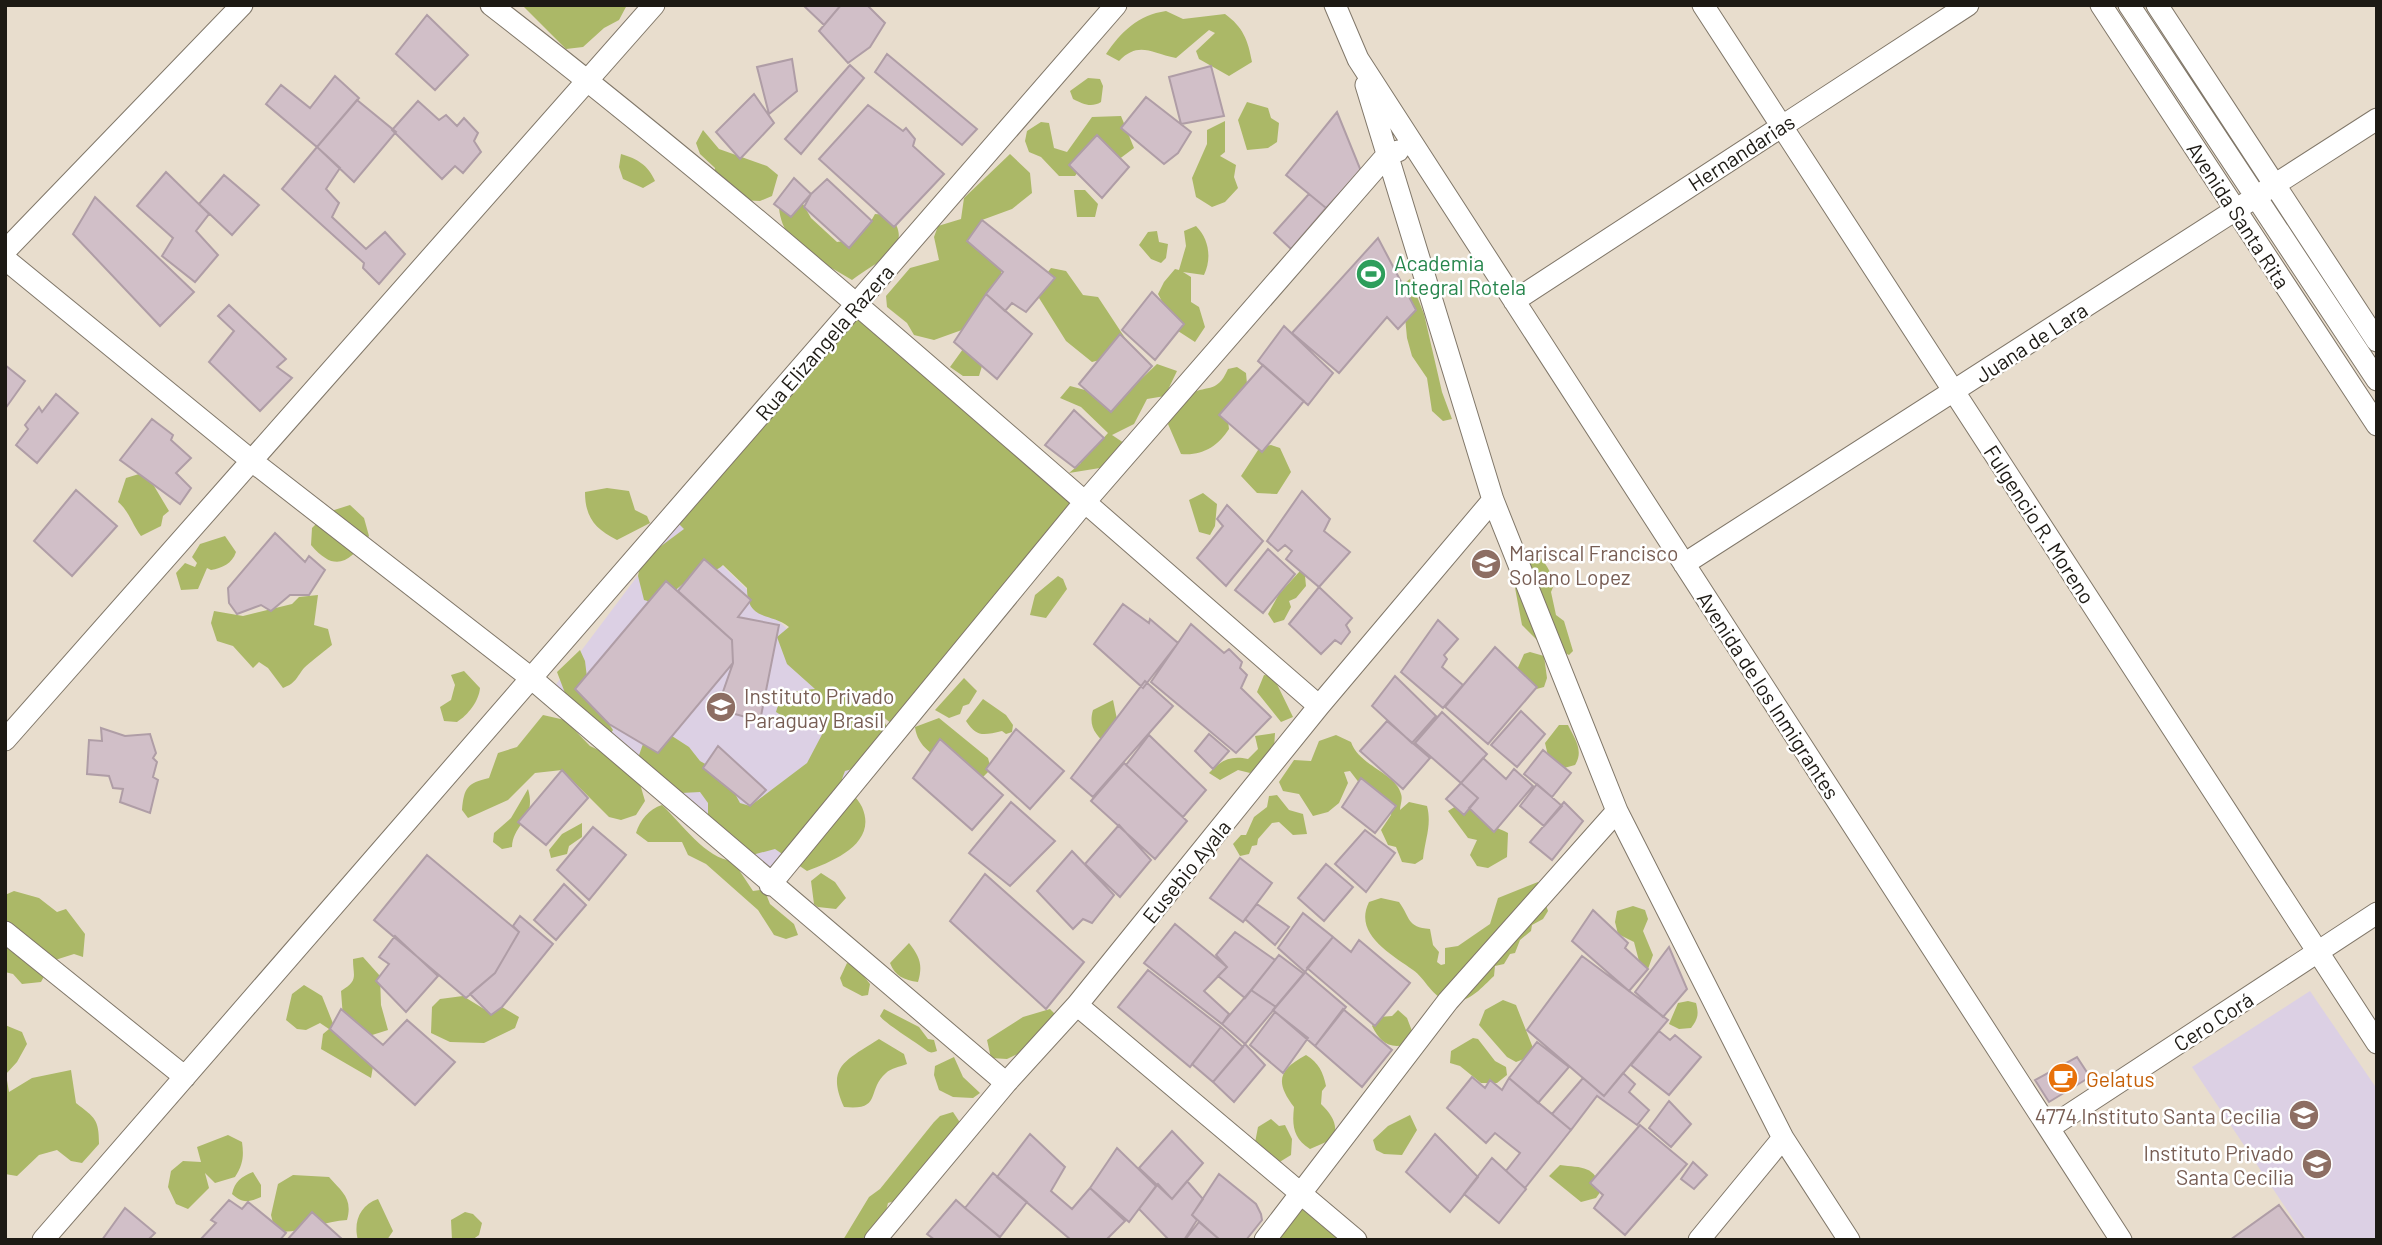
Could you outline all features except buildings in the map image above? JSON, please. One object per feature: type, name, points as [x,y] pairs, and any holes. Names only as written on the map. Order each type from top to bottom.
[{"type":"street","points":[[5,251],[242,5]]},
{"type":"street","points":[[491,5],[589,81],[857,306],[1319,706]]},
{"type":"street","points":[[5,740],[654,5]]},
{"type":"street","name":"Rua Elizangela Razera","points":[[44,1240],[1116,5]]},
{"type":"street","name":"Avenida de los Inmigrantes","points":[[1335,5],[1358,59],[2121,1240]]},
{"type":"street","name":"Fulgencio R. Moreno","points":[[1703,5],[2377,1043]]},
{"type":"street","name":"Hernandarias","points":[[1514,301],[1968,5]]},
{"type":"street","name":"Avenida Santa Rita","points":[[2101,5],[2377,425]]},
{"type":"street","points":[[2129,5],[2377,341]]},
{"type":"street","points":[[2157,5],[2377,380]]},
{"type":"street","points":[[1358,59],[1493,500],[1617,811],[1783,1138],[1849,1240]]},
{"type":"street","name":"Juana de Lara","points":[[1684,564],[2377,119]]},
{"type":"street","points":[[770,885],[1084,503],[1387,155],[1414,145]]},
{"type":"street","points":[[5,259],[252,461],[531,678],[770,885],[1006,1083]]},
{"type":"street","name":"Eusebio Ayala","points":[[875,1240],[1006,1083],[1077,1005],[1319,706],[1493,500]]},
{"type":"street","points":[[1265,1240],[1448,1001],[1617,811]]},
{"type":"street","name":"Cero Corá","points":[[2049,1128],[2377,913]]},
{"type":"street","points":[[5,932],[185,1077]]},
{"type":"street","points":[[1077,1005],[1356,1240]]},
{"type":"street","points":[[1699,1240],[1783,1138]]},
{"type":"shaded area","name":"Instituto Privado Paraguay Brasil","points":[[678,522],[887,727],[763,879],[554,687]]},
{"type":"shaded area","name":"Instituto Privado Santa Cecilia","points":[[2310,991],[2377,1089],[2377,1240],[2307,1240],[2192,1067]]},
{"type":"green space","points":[[522,5],[627,5],[619,20],[604,28],[583,47],[566,49]]},
{"type":"green space","points":[[1166,11],[1183,19],[1225,14],[1244,35],[1252,62],[1229,76],[1199,59],[1196,51],[1215,33],[1209,30],[1176,58],[1139,50],[1119,61],[1106,54],[1131,26],[1147,16]]},
{"type":"green space","points":[[1088,78],[1100,79],[1103,86],[1101,102],[1094,105],[1073,99],[1070,91]]},
{"type":"green space","points":[[1247,102],[1268,108],[1271,118],[1279,123],[1277,142],[1268,148],[1247,150],[1238,120]]},
{"type":"green space","points":[[1121,116],[1134,148],[1118,160],[1086,161],[1075,176],[1059,176],[1041,157],[1029,152],[1025,141],[1027,131],[1041,122],[1049,123],[1054,148],[1067,152],[1092,117]]},
{"type":"green space","points":[[1225,121],[1225,152],[1220,156],[1236,165],[1234,177],[1238,188],[1225,202],[1212,207],[1196,197],[1192,178],[1207,144],[1207,130]]},
{"type":"green space","points":[[703,130],[719,149],[767,166],[778,175],[772,196],[760,201],[739,200],[714,174],[715,168],[700,154],[696,143]]},
{"type":"green space","points":[[621,154],[642,163],[655,181],[643,188],[623,179],[619,167]]},
{"type":"green space","points":[[1010,154],[1030,173],[1032,193],[1012,209],[982,220],[977,235],[1001,267],[1001,282],[973,326],[934,340],[914,335],[907,323],[887,307],[886,296],[910,268],[939,260],[934,237],[938,226],[961,219],[964,198]]},
{"type":"green space","points":[[1074,190],[1085,190],[1098,204],[1095,217],[1077,217]]},
{"type":"green space","points":[[803,204],[811,218],[837,242],[860,234],[875,214],[889,215],[897,226],[899,236],[896,245],[882,260],[852,280],[817,260],[796,244],[788,234],[779,208]]},
{"type":"green space","points":[[1196,226],[1206,243],[1206,269],[1204,275],[1183,272],[1191,277],[1191,302],[1199,307],[1205,327],[1195,342],[1178,331],[1158,294],[1175,269],[1179,270],[1186,246],[1184,231]]},
{"type":"green space","points":[[1157,231],[1159,242],[1168,244],[1166,258],[1161,263],[1151,259],[1139,245],[1148,232]]},
{"type":"green space","points":[[1051,268],[1066,271],[1083,295],[1098,297],[1127,341],[1104,359],[1092,362],[1066,341],[1034,290]]},
{"type":"green space","points":[[1410,279],[1424,314],[1442,392],[1452,419],[1443,421],[1432,411],[1427,378],[1412,356],[1407,338],[1402,285]]},
{"type":"green space","points":[[857,306],[1084,503],[898,729],[881,715],[887,727],[864,766],[845,771],[842,779],[862,807],[864,831],[851,849],[807,871],[775,849],[752,855],[708,816],[708,803],[700,792],[681,793],[638,758],[643,744],[672,736],[689,747],[700,761],[725,775],[740,803],[750,806],[807,763],[827,725],[795,724],[776,712],[782,700],[791,693],[815,689],[787,664],[777,637],[789,627],[756,611],[748,599],[747,588],[723,565],[690,579],[658,604],[644,600],[638,576],[641,561],[684,529],[672,517]]},
{"type":"green space","points":[[963,349],[982,366],[979,376],[963,376],[950,367]]},
{"type":"green space","points":[[1157,364],[1177,371],[1165,396],[1147,399],[1134,424],[1112,435],[1124,443],[1106,467],[1069,473],[1081,463],[1082,449],[1100,442],[1108,433],[1081,407],[1060,398],[1070,386],[1085,390],[1109,410]]},
{"type":"green space","points":[[1237,367],[1246,373],[1247,384],[1227,413],[1229,429],[1209,449],[1181,454],[1168,424],[1178,405],[1194,392],[1215,386],[1228,369]]},
{"type":"green space","points":[[1271,445],[1280,448],[1291,472],[1277,494],[1257,493],[1241,476],[1260,447]]},
{"type":"green space","points":[[139,474],[151,481],[169,511],[163,516],[161,526],[141,536],[118,502],[126,478]]},
{"type":"green space","points":[[607,488],[629,491],[635,510],[647,516],[650,523],[617,540],[597,527],[589,515],[585,492]]},
{"type":"green space","points":[[1203,493],[1217,504],[1215,526],[1210,535],[1199,532],[1189,500]]},
{"type":"green space","points":[[350,505],[364,518],[369,536],[348,558],[335,562],[320,554],[311,545],[312,528],[328,512]]},
{"type":"green space","points":[[225,536],[236,552],[232,560],[219,568],[207,568],[198,589],[181,590],[176,573],[185,563],[195,567],[197,563],[192,557],[200,544]]},
{"type":"green space","points":[[1534,553],[1545,563],[1551,576],[1556,615],[1564,621],[1573,651],[1569,655],[1537,640],[1522,625],[1513,577],[1528,554]]},
{"type":"green space","points":[[1300,571],[1305,576],[1306,586],[1296,598],[1289,601],[1291,607],[1284,620],[1274,623],[1268,614],[1279,594]]},
{"type":"green space","points":[[1058,576],[1063,579],[1067,589],[1046,618],[1030,615],[1035,595]]},
{"type":"green space","points":[[318,595],[314,625],[328,629],[332,645],[283,688],[268,668],[259,662],[253,668],[233,646],[217,641],[211,623],[214,611],[243,616],[292,604],[299,597]]},
{"type":"green space","points":[[580,650],[585,661],[589,694],[613,730],[607,740],[576,722],[557,672]]},
{"type":"green space","points":[[1530,652],[1544,656],[1547,678],[1544,687],[1529,691],[1516,672],[1524,654]]},
{"type":"green space","points":[[464,671],[480,688],[478,698],[469,712],[457,722],[444,721],[440,707],[451,700],[455,685],[451,675]]},
{"type":"green space","points":[[1264,675],[1273,676],[1293,717],[1281,722],[1257,692]]},
{"type":"green space","points":[[964,678],[977,691],[969,704],[963,706],[960,714],[949,718],[935,710]]},
{"type":"green space","points":[[983,699],[1006,715],[1013,725],[1012,732],[981,734],[970,726],[966,721]]},
{"type":"green space","points":[[1113,700],[1118,724],[1108,746],[1094,730],[1092,716],[1093,710]]},
{"type":"green space","points":[[543,715],[565,720],[590,746],[609,755],[638,777],[645,801],[636,815],[621,820],[609,817],[562,770],[535,773],[508,800],[468,818],[462,810],[468,788],[489,778],[498,753],[517,747]]},
{"type":"green space","points":[[939,718],[988,758],[991,769],[981,779],[941,759],[918,738],[915,727]]},
{"type":"green space","points":[[1559,725],[1568,725],[1579,750],[1575,765],[1564,768],[1549,760],[1545,743]]},
{"type":"green space","points":[[1275,733],[1274,749],[1250,773],[1238,770],[1220,780],[1209,773],[1227,760],[1248,759],[1258,749],[1255,736]]},
{"type":"green space","points":[[1336,735],[1351,742],[1361,757],[1398,787],[1402,796],[1400,810],[1409,802],[1427,806],[1428,826],[1423,859],[1415,864],[1402,862],[1396,847],[1388,845],[1381,830],[1391,815],[1392,804],[1360,784],[1350,771],[1344,772],[1348,783],[1339,803],[1328,812],[1313,816],[1299,794],[1283,791],[1279,782],[1294,760],[1311,761],[1319,741]]},
{"type":"green space","points":[[528,789],[530,799],[527,815],[516,832],[512,847],[502,849],[493,842],[494,833],[511,818]]},
{"type":"green space","points":[[1277,795],[1289,810],[1303,814],[1307,834],[1293,835],[1279,822],[1272,823],[1258,839],[1257,845],[1252,846],[1249,854],[1240,856],[1233,844],[1241,835],[1246,835],[1254,817],[1267,807],[1269,796]]},
{"type":"green space","points":[[1461,803],[1477,807],[1481,818],[1508,833],[1507,857],[1488,868],[1477,866],[1470,855],[1477,840],[1468,838],[1448,811]]},
{"type":"green space","points":[[662,805],[704,847],[723,859],[733,861],[753,891],[760,890],[766,894],[770,904],[794,924],[798,935],[786,939],[774,935],[758,910],[706,864],[688,855],[682,842],[648,842],[636,833],[646,816]]},
{"type":"green space","points":[[582,823],[582,837],[569,846],[567,854],[551,858],[549,850],[562,834]]},
{"type":"green space","points":[[821,873],[835,882],[846,898],[836,909],[814,904],[811,881]]},
{"type":"green space","points":[[1538,882],[1548,911],[1543,919],[1532,925],[1531,931],[1520,940],[1515,953],[1510,954],[1504,964],[1495,966],[1494,976],[1463,1000],[1449,1001],[1438,996],[1418,974],[1377,942],[1366,924],[1365,913],[1369,902],[1381,898],[1399,902],[1413,924],[1430,929],[1433,945],[1439,952],[1437,962],[1441,965],[1445,964],[1445,948],[1458,946],[1490,924],[1498,898]]},
{"type":"green space","points":[[14,891],[39,898],[57,912],[66,909],[85,934],[83,957],[74,954],[52,961],[41,982],[22,984],[13,974],[5,972],[5,895]]},
{"type":"green space","points":[[1633,906],[1645,910],[1648,919],[1643,931],[1653,955],[1648,969],[1639,961],[1634,942],[1618,934],[1615,922],[1617,911]]},
{"type":"green space","points":[[909,943],[920,961],[918,982],[901,977],[890,963]]},
{"type":"green space","points":[[363,957],[380,976],[381,1005],[388,1030],[369,1036],[343,1018],[341,991],[353,981],[353,959]]},
{"type":"green space","points":[[847,963],[856,966],[870,984],[868,995],[862,996],[843,986],[840,978]]},
{"type":"green space","points":[[304,985],[322,996],[338,1036],[365,1061],[374,1061],[371,1078],[321,1049],[323,1034],[329,1029],[320,1023],[306,1030],[297,1029],[286,1020],[292,994]]},
{"type":"green space","points":[[463,996],[484,1009],[497,1004],[519,1017],[515,1028],[484,1043],[450,1042],[431,1033],[432,1007],[440,999]]},
{"type":"green space","points":[[1503,1000],[1516,1005],[1533,1048],[1524,1059],[1516,1062],[1507,1057],[1479,1025],[1485,1010]]},
{"type":"green space","points":[[1678,1003],[1696,1003],[1697,1010],[1691,1028],[1679,1029],[1669,1024]]},
{"type":"green space","points":[[884,1009],[919,1027],[928,1039],[934,1040],[937,1051],[928,1051],[887,1023],[880,1016]]},
{"type":"green space","points":[[1050,1009],[1057,1016],[1043,1042],[1007,1059],[991,1058],[987,1040],[1023,1017]]},
{"type":"green space","points":[[1398,1010],[1407,1018],[1412,1031],[1404,1045],[1393,1046],[1381,1039],[1372,1026],[1379,1017],[1392,1016]]},
{"type":"green space","points":[[5,1025],[22,1032],[27,1044],[17,1062],[6,1074],[9,1092],[32,1078],[71,1070],[76,1103],[92,1116],[98,1129],[99,1144],[82,1163],[71,1161],[57,1150],[39,1155],[17,1176],[5,1174]]},
{"type":"green space","points":[[1473,1038],[1478,1039],[1495,1061],[1506,1067],[1507,1075],[1497,1083],[1481,1083],[1460,1066],[1450,1063],[1451,1051]]},
{"type":"green space","points":[[879,1039],[904,1054],[907,1064],[886,1073],[876,1086],[872,1098],[864,1106],[844,1107],[837,1082],[842,1065]]},
{"type":"green space","points":[[1306,1055],[1322,1072],[1326,1086],[1322,1091],[1321,1104],[1335,1125],[1333,1139],[1310,1149],[1297,1136],[1293,1120],[1294,1107],[1282,1084],[1285,1071]]},
{"type":"green space","points":[[954,1057],[963,1077],[980,1093],[973,1098],[953,1097],[939,1090],[934,1075],[935,1066]]},
{"type":"green space","points":[[953,1112],[959,1121],[958,1132],[915,1182],[907,1185],[898,1200],[888,1203],[886,1211],[862,1240],[843,1240],[869,1197],[880,1189],[934,1122],[940,1116]]},
{"type":"green space","points":[[1410,1115],[1417,1130],[1402,1155],[1384,1154],[1376,1150],[1373,1140],[1388,1126]]},
{"type":"green space","points":[[1271,1119],[1279,1126],[1285,1125],[1292,1139],[1291,1155],[1278,1163],[1253,1153],[1258,1127]]},
{"type":"green space","points":[[228,1135],[242,1142],[242,1160],[235,1177],[215,1183],[205,1173],[209,1188],[188,1209],[176,1204],[168,1187],[171,1171],[183,1161],[201,1162],[197,1147]]},
{"type":"green space","points":[[1560,1165],[1592,1172],[1601,1191],[1596,1198],[1581,1202],[1549,1176]]},
{"type":"green space","points":[[253,1172],[261,1185],[261,1197],[243,1201],[232,1194],[237,1183]]},
{"type":"green space","points":[[293,1175],[329,1177],[347,1201],[347,1220],[293,1231],[275,1231],[271,1215],[278,1184]]},
{"type":"green space","points":[[1301,1193],[1356,1240],[1265,1240]]},
{"type":"green space","points":[[378,1199],[393,1231],[387,1240],[358,1240],[356,1227],[359,1215],[367,1205]]},
{"type":"green space","points":[[465,1212],[473,1214],[482,1223],[479,1235],[472,1240],[452,1240],[451,1220]]},
{"type":"place","name":"Academia Integral Rotela","points":[[1371,274]]},
{"type":"place","name":"Mariscal Francisco Solano Lopez","points":[[1486,564]]},
{"type":"place","name":"Instituto Privado Paraguay Brasil","points":[[721,707]]},
{"type":"place","name":"Gelatus","points":[[2063,1078]]},
{"type":"place","name":"4774 Instituto Santa Cecilia","points":[[2304,1115]]},
{"type":"place","name":"Instituto Privado Santa Cecilia","points":[[2317,1164]]}]
